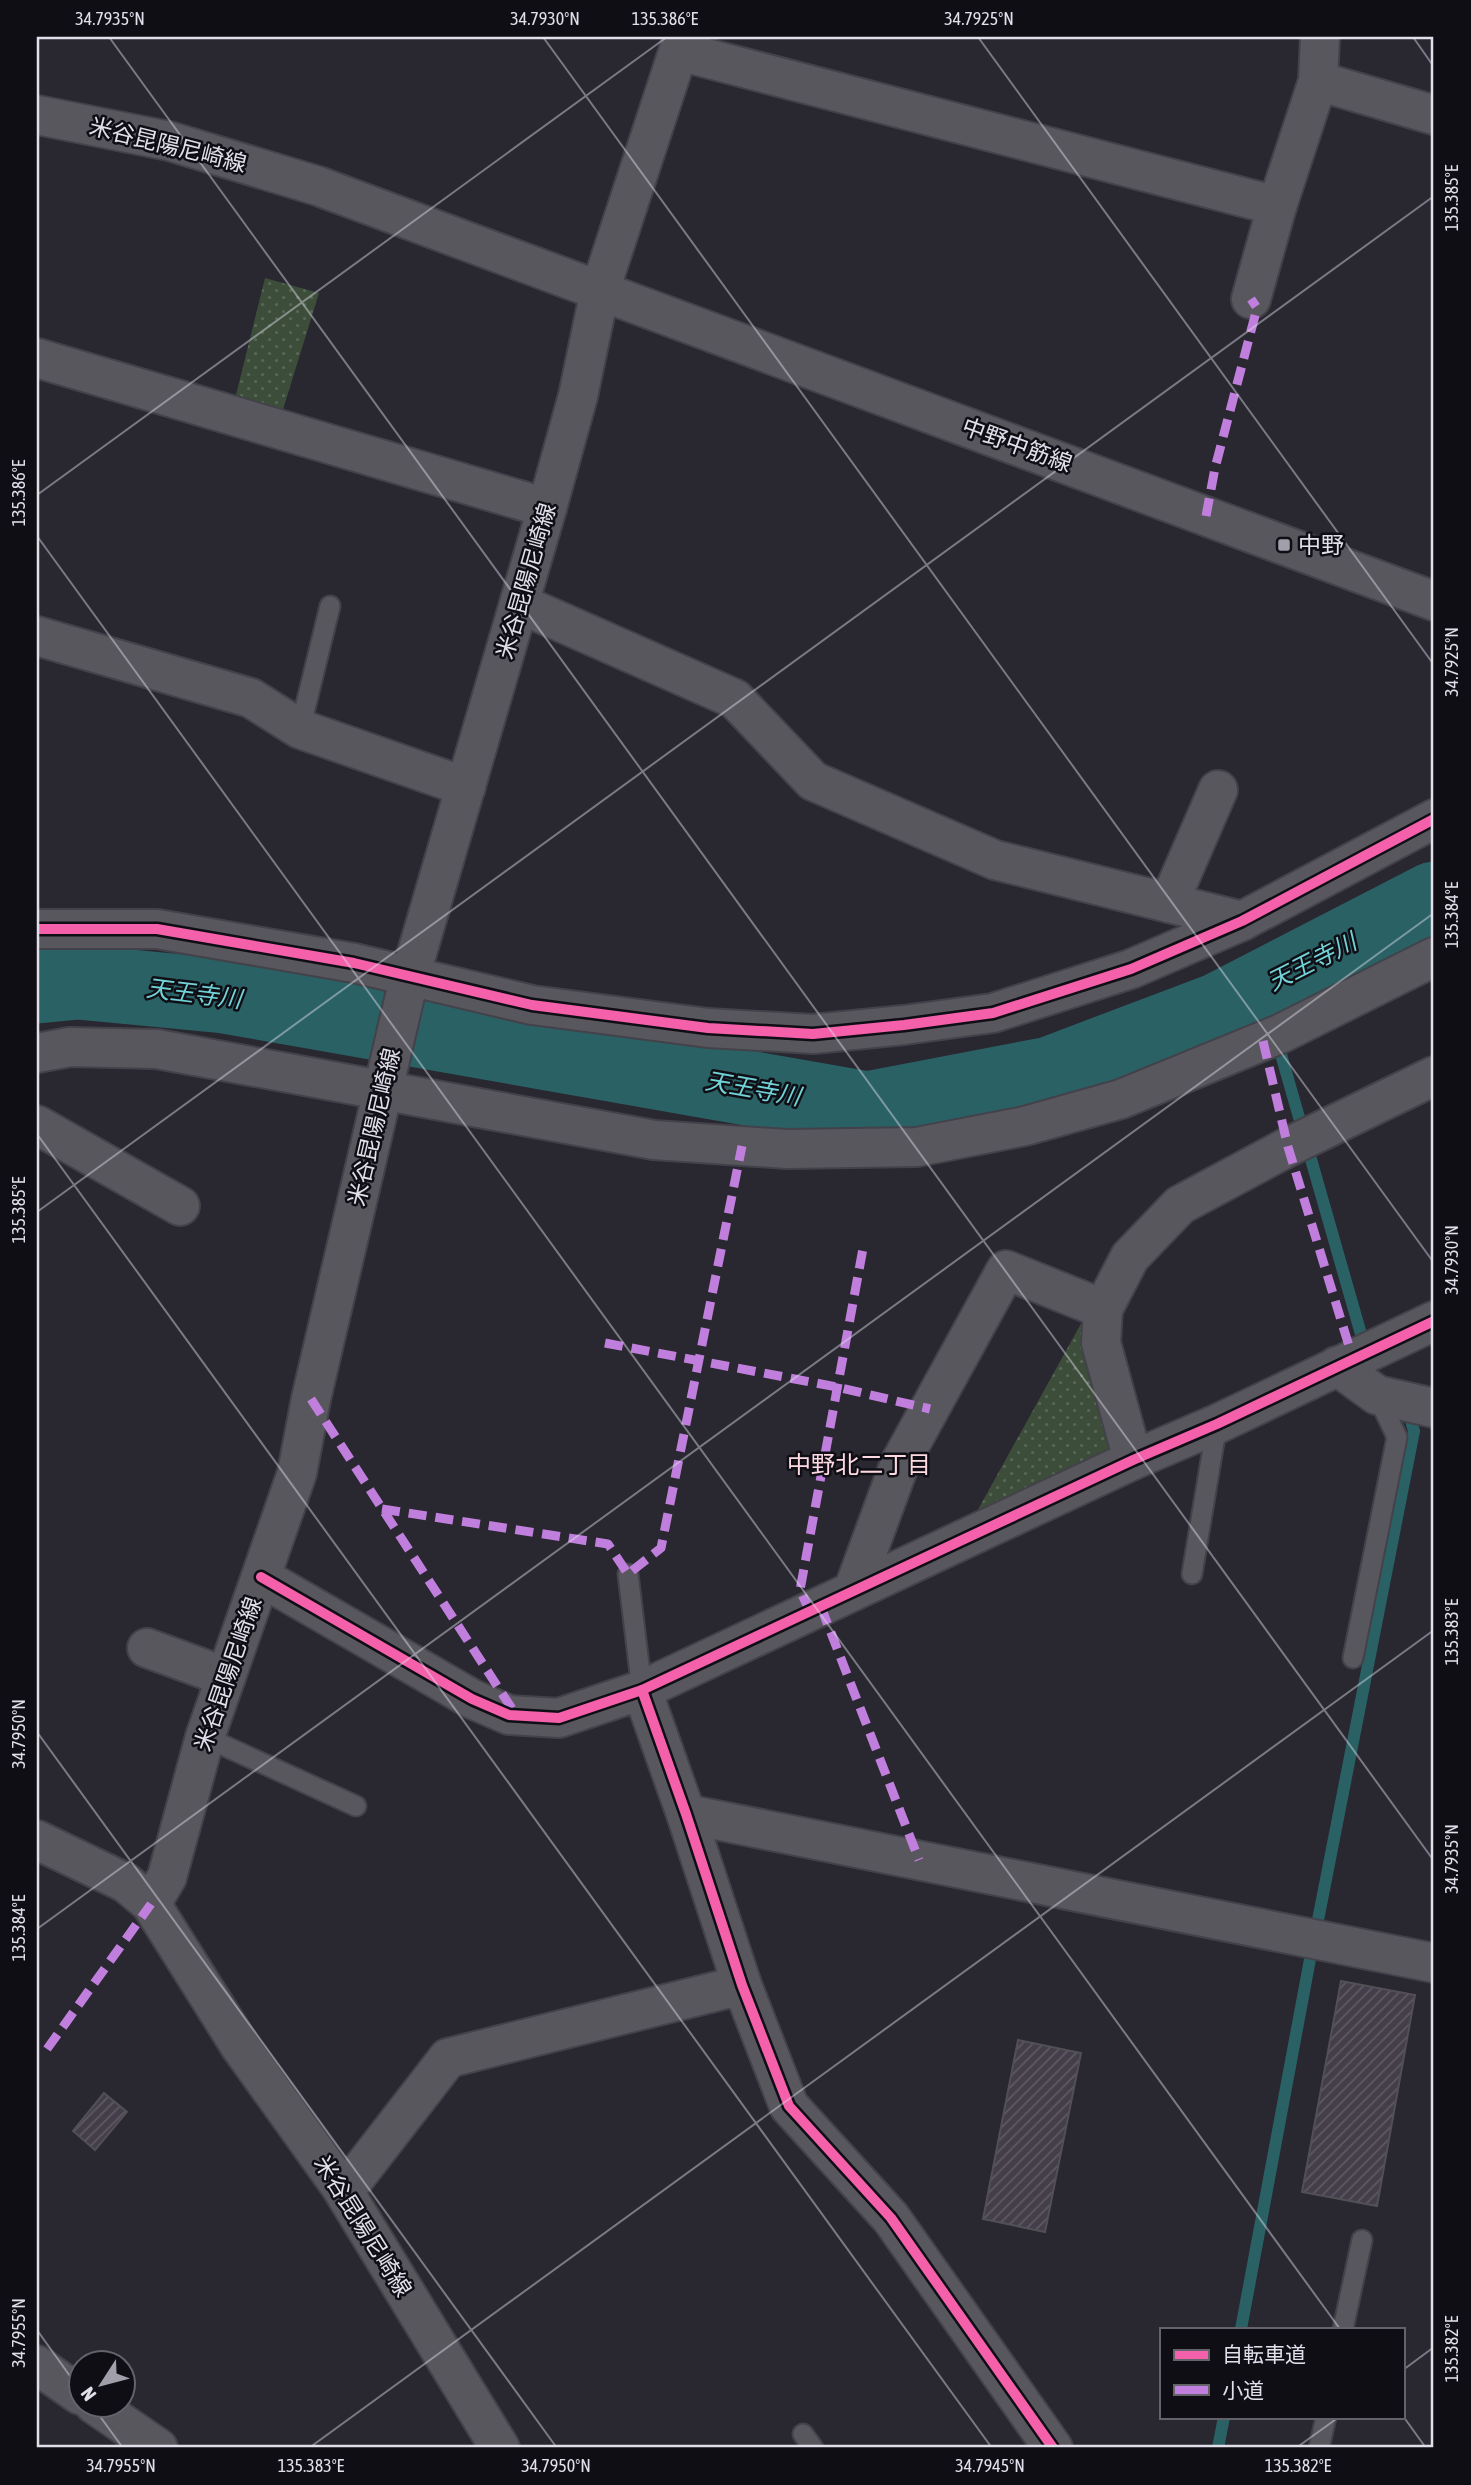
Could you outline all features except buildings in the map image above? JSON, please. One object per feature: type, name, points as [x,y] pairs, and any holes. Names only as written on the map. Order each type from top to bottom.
[{"type":"street","points":[[1251,299],[1277,206],[1318,81],[1320,37]]},
{"type":"street","points":[[600,290],[681,44],[1277,206]]},
{"type":"street","points":[[1318,81],[1434,115]]},
{"type":"street","name":"米谷昆陽尼崎線","points":[[37,115],[169,141],[318,186],[600,290],[578,396],[409,981],[311,1399],[297,1473],[205,1737],[167,1877],[150,1904],[240,2046],[341,2187],[500,2448]]},
{"type":"street","name":"中野中筋線","points":[[600,290],[1434,601]]},
{"type":"street","points":[[37,358],[547,508]]},
{"type":"street","points":[[520,604],[735,699],[813,781],[995,860],[1242,921]]},
{"type":"street","points":[[37,636],[251,698],[300,729],[466,787]]},
{"type":"street","points":[[1169,903],[1218,790]]},
{"type":"street","points":[[37,929],[157,929],[354,963],[409,981],[532,1004],[708,1028],[813,1034],[993,1013],[1131,969],[1242,921],[1434,819]]},
{"type":"street","points":[[37,1053],[70,1047],[158,1049],[385,1080],[654,1140],[787,1149],[917,1147],[1025,1126],[1121,1099],[1274,1037],[1434,957]]},
{"type":"street","points":[[1133,1460],[1101,1343],[1103,1309],[1130,1258],[1180,1205],[1288,1147],[1434,1076]]},
{"type":"street","points":[[37,1125],[180,1206]]},
{"type":"street","points":[[853,1591],[900,1464],[1006,1270],[1103,1309]]},
{"type":"street","points":[[261,1577],[472,1699],[509,1715],[559,1718],[642,1690],[1434,1321]]},
{"type":"street","points":[[1337,1366],[1377,1395],[1434,1408]]},
{"type":"street","points":[[148,1648],[226,1677]]},
{"type":"street","points":[[642,1690],[742,1985],[789,2106],[891,2218],[1054,2448]]},
{"type":"street","points":[[686,1814],[1434,1963]]},
{"type":"street","points":[[37,1840],[126,1882],[150,1904]]},
{"type":"street","points":[[341,2187],[355,2178],[448,2058],[742,1985]]},
{"type":"street","points":[[37,2365],[66,2385]]},
{"type":"street","points":[[114,2418],[158,2448]]},
{"type":"lane","points":[[300,729],[330,606]]},
{"type":"lane","points":[[1353,1658],[1396,1437],[1377,1395]]},
{"type":"lane","points":[[1192,1574],[1217,1424]]},
{"type":"lane","points":[[628,1574],[642,1690]]},
{"type":"lane","points":[[205,1737],[356,1806]]},
{"type":"lane","points":[[1343,2328],[1362,2240]]},
{"type":"lane","points":[[1319,2448],[1326,2418]]},
{"type":"green space","points":[[265,278],[319,293],[281,416],[234,403]]},
{"type":"green space","points":[[1083,1320],[1111,1430],[1108,1452],[975,1515]]},
{"type":"waterway","name":"天王寺川","points":[[37,986],[78,982],[225,996],[867,1109],[1050,1074],[1219,1010],[1434,899]]},
{"type":"waterway","points":[[1262,988],[1363,1341]]},
{"type":"waterway","points":[[1318,1920],[1414,1431],[1411,1421]]},
{"type":"waterway","points":[[1241,2328],[1311,1954]]},
{"type":"waterway","points":[[1218,2448],[1224,2418]]},
{"type":"marked path","points":[[1206,516],[1215,468],[1257,308],[1251,299]]},
{"type":"marked path","points":[[1263,1041],[1288,1147],[1353,1359]]},
{"type":"marked path","points":[[382,1509],[608,1544],[628,1574],[661,1548],[742,1146]]},
{"type":"marked path","points":[[810,1612],[800,1590],[864,1243]]},
{"type":"marked path","points":[[605,1343],[837,1387],[930,1409]]},
{"type":"marked path","points":[[311,1399],[516,1715]]},
{"type":"marked path","points":[[821,1607],[919,1860]]},
{"type":"marked path","points":[[47,2049],[151,1904]]},
{"type":"cycle path","points":[[37,929],[157,929],[354,963],[532,1005],[708,1028],[813,1034],[993,1013],[1131,969],[1242,921],[1434,819]]},
{"type":"cycle path","points":[[261,1577],[472,1699],[509,1715],[559,1718],[642,1690],[1434,1321]]},
{"type":"cycle path","points":[[642,1690],[742,1985],[789,2106],[891,2218],[1053,2448]]},
{"type":"place","name":"中野","points":[[1284,545]]},
{"type":"district","name":"中野北二丁目","points":[[859,1465]]}]
